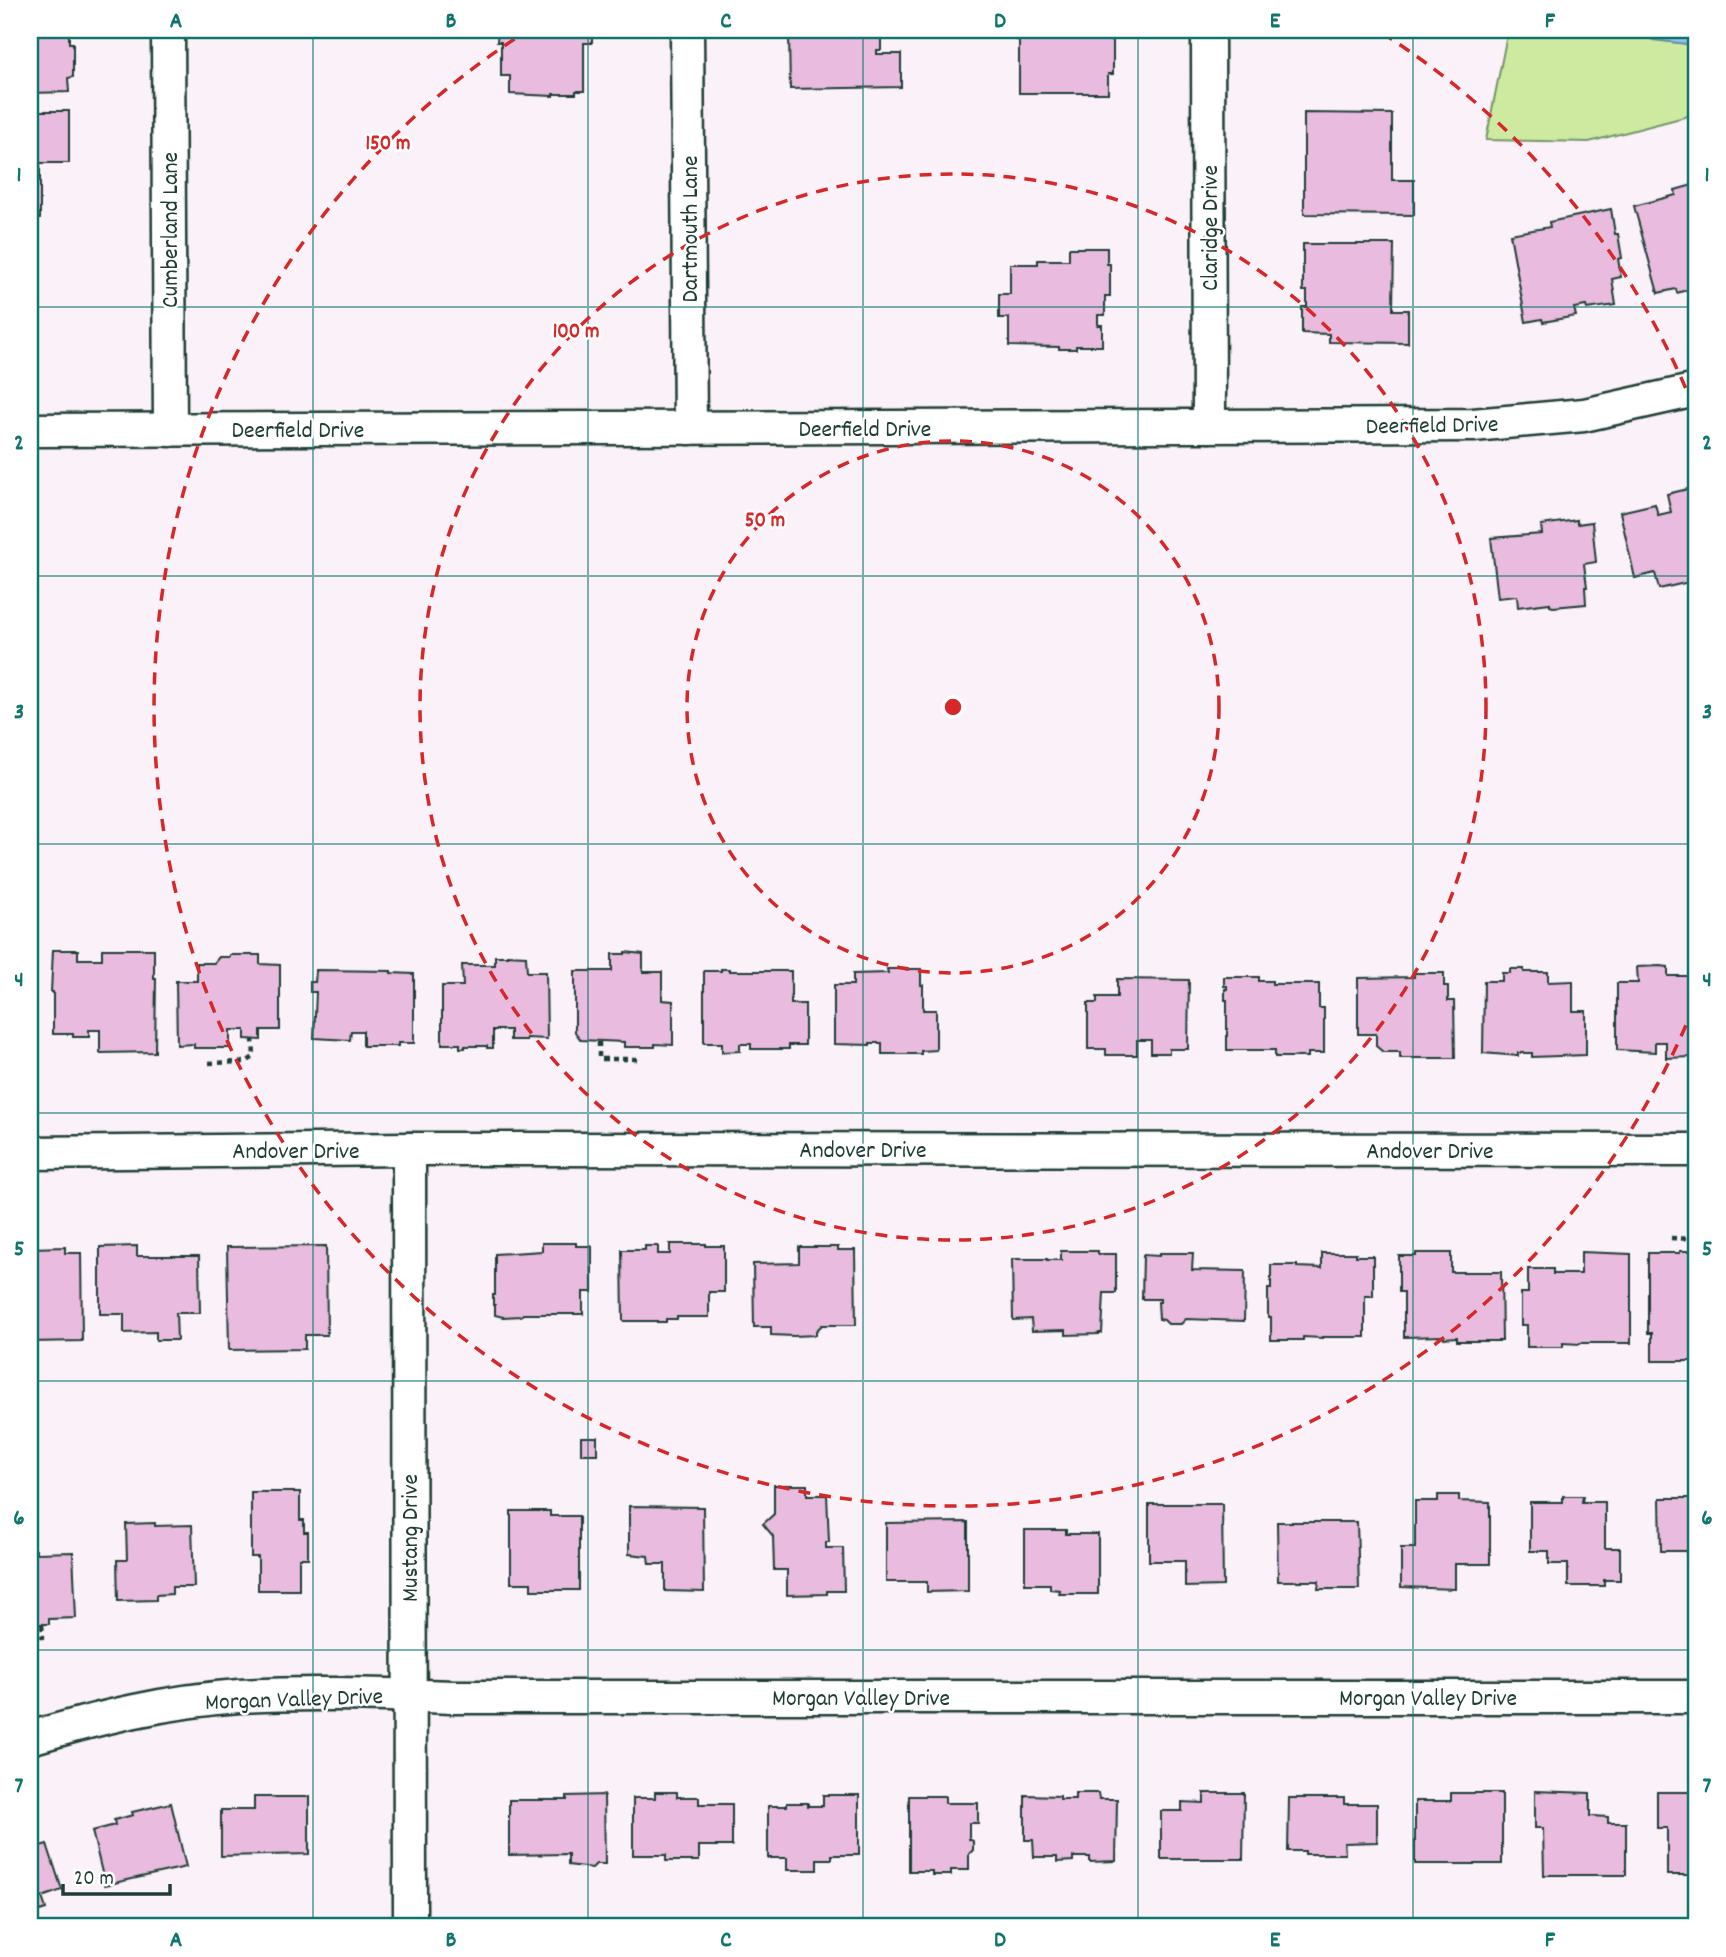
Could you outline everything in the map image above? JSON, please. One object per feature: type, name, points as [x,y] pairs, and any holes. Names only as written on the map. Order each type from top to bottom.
[{"type":"street","name":"Cumberland Lane","points":[[168,30],[170,430]]},
{"type":"street","name":"Dartmouth Lane","points":[[687,30],[690,428]]},
{"type":"street","name":"Claridge Drive","points":[[1208,30],[1209,426]]},
{"type":"street","name":"Deerfield Drive","points":[[30,430],[1473,425],[1584,415],[1696,390]]},
{"type":"street","name":"Andover Drive","points":[[30,1153],[409,1149],[1696,1150]]},
{"type":"street","name":"Mustang Drive","points":[[409,1149],[410,1927]]},
{"type":"street","name":"Morgan Valley Drive","points":[[30,1738],[112,1715],[166,1704],[237,1696],[1696,1697]]},
{"type":"path","points":[[209,1063],[246,1062],[254,1057],[253,1039]]},
{"type":"path","points":[[598,1042],[598,1059],[639,1059]]},
{"type":"path","points":[[1671,1238],[1696,1239]]},
{"type":"path","points":[[30,1637],[43,1637],[42,1624]]},
{"type":"green space","points":[[1508,30],[1696,30],[1696,114],[1589,142],[1486,140]]},
{"type":"water","points":[[1637,30],[1696,30],[1696,44],[1653,40]]},
{"type":"building","points":[[30,30],[69,30],[69,43],[73,43],[73,77],[68,78],[69,92],[30,93]]},
{"type":"building","points":[[498,30],[592,30],[592,43],[584,43],[584,91],[553,96],[510,94],[510,76],[501,76],[501,42],[497,42]]},
{"type":"building","points":[[785,30],[877,30],[878,38],[881,38],[881,50],[877,50],[877,54],[901,54],[901,87],[790,89],[789,37],[785,37]]},
{"type":"building","points":[[1015,30],[1110,30],[1110,41],[1113,41],[1113,74],[1108,74],[1108,93],[1019,93],[1019,40],[1015,40]]},
{"type":"building","points":[[30,111],[69,111],[69,163],[40,163],[40,219],[30,219]]},
{"type":"building","points":[[1304,113],[1392,114],[1392,180],[1414,180],[1414,215],[1304,214]]},
{"type":"building","points":[[1696,184],[1696,287],[1677,293],[1676,289],[1658,293],[1634,206],[1676,195],[1675,190]]},
{"type":"building","points":[[1611,209],[1622,258],[1618,259],[1621,277],[1612,279],[1616,305],[1574,308],[1576,316],[1526,322],[1510,234],[1550,227],[1549,222]]},
{"type":"building","points":[[1303,244],[1394,244],[1393,310],[1408,310],[1408,343],[1329,342],[1329,334],[1302,333],[1302,307],[1307,307],[1307,291],[1303,291]]},
{"type":"building","points":[[1069,248],[1107,248],[1110,296],[1105,296],[1105,315],[1098,315],[1098,325],[1102,325],[1102,346],[1059,349],[1009,346],[1009,318],[999,318],[999,294],[1010,294],[1010,264],[1069,260]]},
{"type":"building","points":[[1696,487],[1696,571],[1687,573],[1689,582],[1659,589],[1655,573],[1635,578],[1620,512],[1655,504],[1658,515],[1671,512],[1667,494]]},
{"type":"building","points":[[1577,520],[1577,524],[1592,522],[1596,562],[1584,564],[1586,604],[1553,607],[1550,603],[1518,607],[1517,596],[1498,598],[1491,538],[1542,534],[1541,525]]},
{"type":"building","points":[[102,949],[154,949],[155,1052],[100,1053],[100,1030],[89,1030],[89,1037],[53,1034],[53,950],[78,950],[78,959],[102,959]]},
{"type":"building","points":[[612,954],[643,954],[643,972],[662,972],[662,1000],[673,1001],[673,1045],[624,1047],[624,1042],[581,1040],[575,1032],[575,971],[612,971]]},
{"type":"building","points":[[260,955],[260,964],[280,965],[280,1030],[261,1030],[261,1040],[245,1039],[245,1030],[230,1030],[230,1048],[177,1045],[176,981],[197,981],[197,963],[214,963],[219,957]]},
{"type":"building","points":[[495,956],[526,956],[527,972],[546,972],[547,1039],[510,1040],[510,1030],[493,1030],[493,1048],[460,1048],[460,1044],[442,1044],[442,986],[463,986],[462,965],[495,965]]},
{"type":"building","points":[[1637,967],[1668,967],[1668,976],[1696,976],[1696,1059],[1666,1058],[1666,1042],[1655,1042],[1655,1052],[1617,1050],[1617,983],[1638,983]]},
{"type":"building","points":[[887,969],[921,969],[923,1010],[936,1010],[936,1050],[921,1051],[921,1054],[882,1054],[882,1043],[834,1044],[834,985],[853,985],[853,974],[888,973]]},
{"type":"building","points":[[1510,969],[1548,972],[1548,982],[1573,981],[1573,1011],[1586,1011],[1586,1055],[1532,1057],[1532,1053],[1518,1053],[1518,1056],[1483,1053],[1484,981],[1502,981],[1502,973],[1510,973]]},
{"type":"building","points":[[316,970],[414,974],[414,1043],[363,1046],[363,1031],[351,1031],[350,1040],[314,1038],[316,992],[310,992],[310,982],[315,982]]},
{"type":"building","points":[[704,971],[791,971],[791,1004],[805,1004],[805,1045],[789,1045],[789,1049],[751,1049],[751,1044],[740,1044],[740,1051],[722,1052],[722,1043],[704,1043]]},
{"type":"building","points":[[1414,973],[1444,973],[1444,986],[1448,986],[1448,1001],[1454,1001],[1455,1058],[1400,1058],[1400,1052],[1383,1052],[1376,1046],[1376,1034],[1358,1034],[1358,978],[1414,977]]},
{"type":"building","points":[[1224,977],[1259,977],[1259,981],[1272,981],[1272,984],[1319,984],[1319,1008],[1324,1008],[1324,1053],[1308,1053],[1308,1057],[1275,1057],[1275,1050],[1227,1050],[1227,986],[1224,986]]},
{"type":"building","points":[[1117,979],[1189,980],[1188,1049],[1151,1053],[1151,1040],[1137,1040],[1137,1055],[1106,1055],[1106,1049],[1088,1049],[1088,1003],[1097,1003],[1097,997],[1117,997]]},
{"type":"building","points":[[542,1243],[592,1246],[592,1292],[583,1292],[583,1314],[495,1315],[495,1254],[542,1251]]},
{"type":"building","points":[[670,1244],[724,1246],[724,1292],[709,1292],[709,1317],[677,1317],[666,1319],[666,1322],[623,1321],[622,1250],[645,1250],[645,1246],[658,1246],[658,1254],[670,1254]]},
{"type":"building","points":[[137,1246],[137,1256],[199,1256],[200,1313],[176,1313],[177,1340],[156,1340],[156,1332],[124,1333],[124,1314],[100,1314],[100,1247]]},
{"type":"building","points":[[326,1246],[327,1335],[305,1335],[305,1349],[229,1350],[227,1247]]},
{"type":"building","points":[[65,1247],[65,1253],[81,1253],[82,1341],[30,1342],[30,1248]]},
{"type":"building","points":[[799,1247],[855,1250],[856,1325],[822,1325],[816,1335],[794,1336],[771,1335],[771,1327],[754,1327],[753,1264],[799,1263]]},
{"type":"building","points":[[1061,1251],[1116,1254],[1116,1293],[1104,1293],[1102,1333],[1066,1335],[1066,1330],[1032,1331],[1031,1319],[1013,1320],[1012,1259],[1061,1260]]},
{"type":"building","points":[[1696,1251],[1696,1361],[1652,1361],[1652,1333],[1648,1333],[1648,1253]]},
{"type":"building","points":[[1581,1252],[1631,1254],[1631,1343],[1563,1343],[1563,1347],[1527,1347],[1527,1325],[1521,1325],[1521,1293],[1528,1293],[1528,1269],[1553,1269],[1553,1274],[1581,1274]]},
{"type":"building","points":[[1159,1253],[1193,1253],[1192,1270],[1245,1271],[1244,1321],[1186,1319],[1181,1324],[1168,1324],[1159,1319],[1160,1299],[1142,1299],[1143,1255],[1159,1256]]},
{"type":"building","points":[[1322,1253],[1373,1256],[1373,1296],[1365,1296],[1365,1337],[1271,1340],[1268,1289],[1271,1289],[1271,1265],[1322,1268]]},
{"type":"building","points":[[1416,1253],[1451,1253],[1451,1272],[1501,1272],[1502,1341],[1457,1341],[1457,1337],[1444,1336],[1404,1337],[1404,1292],[1399,1292],[1399,1256],[1416,1256]]},
{"type":"building","points":[[581,1437],[597,1437],[597,1454],[581,1454]]},
{"type":"building","points":[[774,1485],[807,1485],[807,1495],[827,1495],[829,1542],[826,1542],[826,1548],[843,1548],[844,1591],[787,1595],[787,1570],[774,1570],[773,1536],[763,1524],[774,1514]]},
{"type":"building","points":[[251,1492],[300,1492],[300,1520],[304,1520],[304,1532],[308,1532],[308,1558],[299,1558],[299,1590],[258,1590],[258,1557],[251,1557]]},
{"type":"building","points":[[1438,1495],[1459,1495],[1459,1501],[1490,1502],[1490,1564],[1455,1564],[1455,1589],[1401,1587],[1401,1548],[1415,1548],[1415,1501],[1438,1501]]},
{"type":"building","points":[[1563,1496],[1583,1496],[1582,1502],[1605,1502],[1605,1548],[1620,1548],[1620,1580],[1604,1580],[1604,1586],[1568,1586],[1568,1564],[1549,1564],[1549,1551],[1530,1551],[1530,1502],[1563,1502]]},
{"type":"building","points":[[1660,1498],[1696,1498],[1696,1587],[1695,1560],[1687,1560],[1686,1551],[1661,1551]]},
{"type":"building","points":[[1149,1504],[1222,1504],[1223,1586],[1185,1587],[1185,1561],[1149,1561]]},
{"type":"building","points":[[629,1506],[703,1507],[704,1592],[665,1591],[665,1564],[649,1564],[648,1556],[629,1554]]},
{"type":"building","points":[[511,1511],[550,1511],[550,1516],[579,1516],[579,1590],[531,1590],[531,1583],[511,1583]]},
{"type":"building","points":[[968,1522],[968,1591],[927,1592],[927,1582],[886,1582],[886,1523]]},
{"type":"building","points":[[1277,1522],[1357,1522],[1359,1589],[1318,1589],[1319,1581],[1278,1581]]},
{"type":"building","points":[[155,1523],[155,1526],[192,1525],[194,1587],[172,1587],[172,1594],[156,1595],[156,1600],[118,1601],[117,1560],[127,1560],[126,1524]]},
{"type":"building","points":[[1025,1530],[1066,1530],[1066,1534],[1098,1534],[1098,1594],[1059,1594],[1060,1590],[1050,1589],[1050,1584],[1025,1584]]},
{"type":"building","points":[[30,1550],[36,1550],[36,1553],[73,1552],[76,1618],[49,1619],[49,1624],[37,1624],[38,1629],[30,1630]]},
{"type":"building","points":[[1535,1791],[1590,1793],[1590,1816],[1608,1817],[1608,1823],[1626,1823],[1626,1875],[1544,1875],[1543,1828],[1535,1828]]},
{"type":"building","points":[[655,1792],[677,1792],[677,1797],[699,1797],[699,1804],[732,1804],[732,1846],[699,1846],[699,1861],[666,1861],[666,1855],[633,1855],[633,1798],[655,1798]]},
{"type":"building","points":[[1657,1792],[1696,1792],[1696,1875],[1667,1875],[1667,1828],[1657,1828]]},
{"type":"building","points":[[1075,1793],[1098,1793],[1099,1799],[1117,1799],[1116,1861],[1090,1862],[1090,1857],[1073,1857],[1073,1861],[1057,1862],[1057,1857],[1034,1857],[1033,1840],[1025,1840],[1025,1795],[1075,1799]]},
{"type":"building","points":[[1204,1793],[1244,1793],[1243,1859],[1161,1859],[1161,1811],[1182,1811],[1182,1802],[1204,1803]]},
{"type":"building","points":[[1451,1793],[1502,1793],[1502,1864],[1415,1864],[1415,1801],[1451,1801]]},
{"type":"building","points":[[604,1795],[605,1864],[596,1864],[592,1868],[568,1865],[568,1854],[509,1855],[509,1800],[567,1800],[567,1796]]},
{"type":"building","points":[[823,1795],[859,1795],[859,1855],[832,1855],[832,1859],[817,1859],[817,1870],[787,1870],[787,1858],[768,1858],[768,1806],[808,1803],[808,1806],[823,1806]]},
{"type":"building","points":[[909,1796],[945,1796],[945,1803],[978,1803],[978,1823],[969,1823],[969,1839],[973,1841],[973,1850],[969,1854],[969,1870],[951,1870],[951,1875],[932,1875],[932,1871],[909,1871]]},
{"type":"building","points":[[254,1797],[309,1797],[309,1854],[221,1856],[221,1810],[254,1810]]},
{"type":"building","points":[[1289,1798],[1344,1798],[1344,1804],[1377,1804],[1377,1842],[1344,1843],[1345,1854],[1305,1854],[1305,1851],[1288,1851]]},
{"type":"building","points":[[171,1803],[186,1867],[105,1885],[92,1831],[115,1825],[114,1820],[133,1815],[132,1812]]},
{"type":"building","points":[[47,1844],[62,1890],[42,1897],[46,1909],[30,1914],[30,1849]]}]
